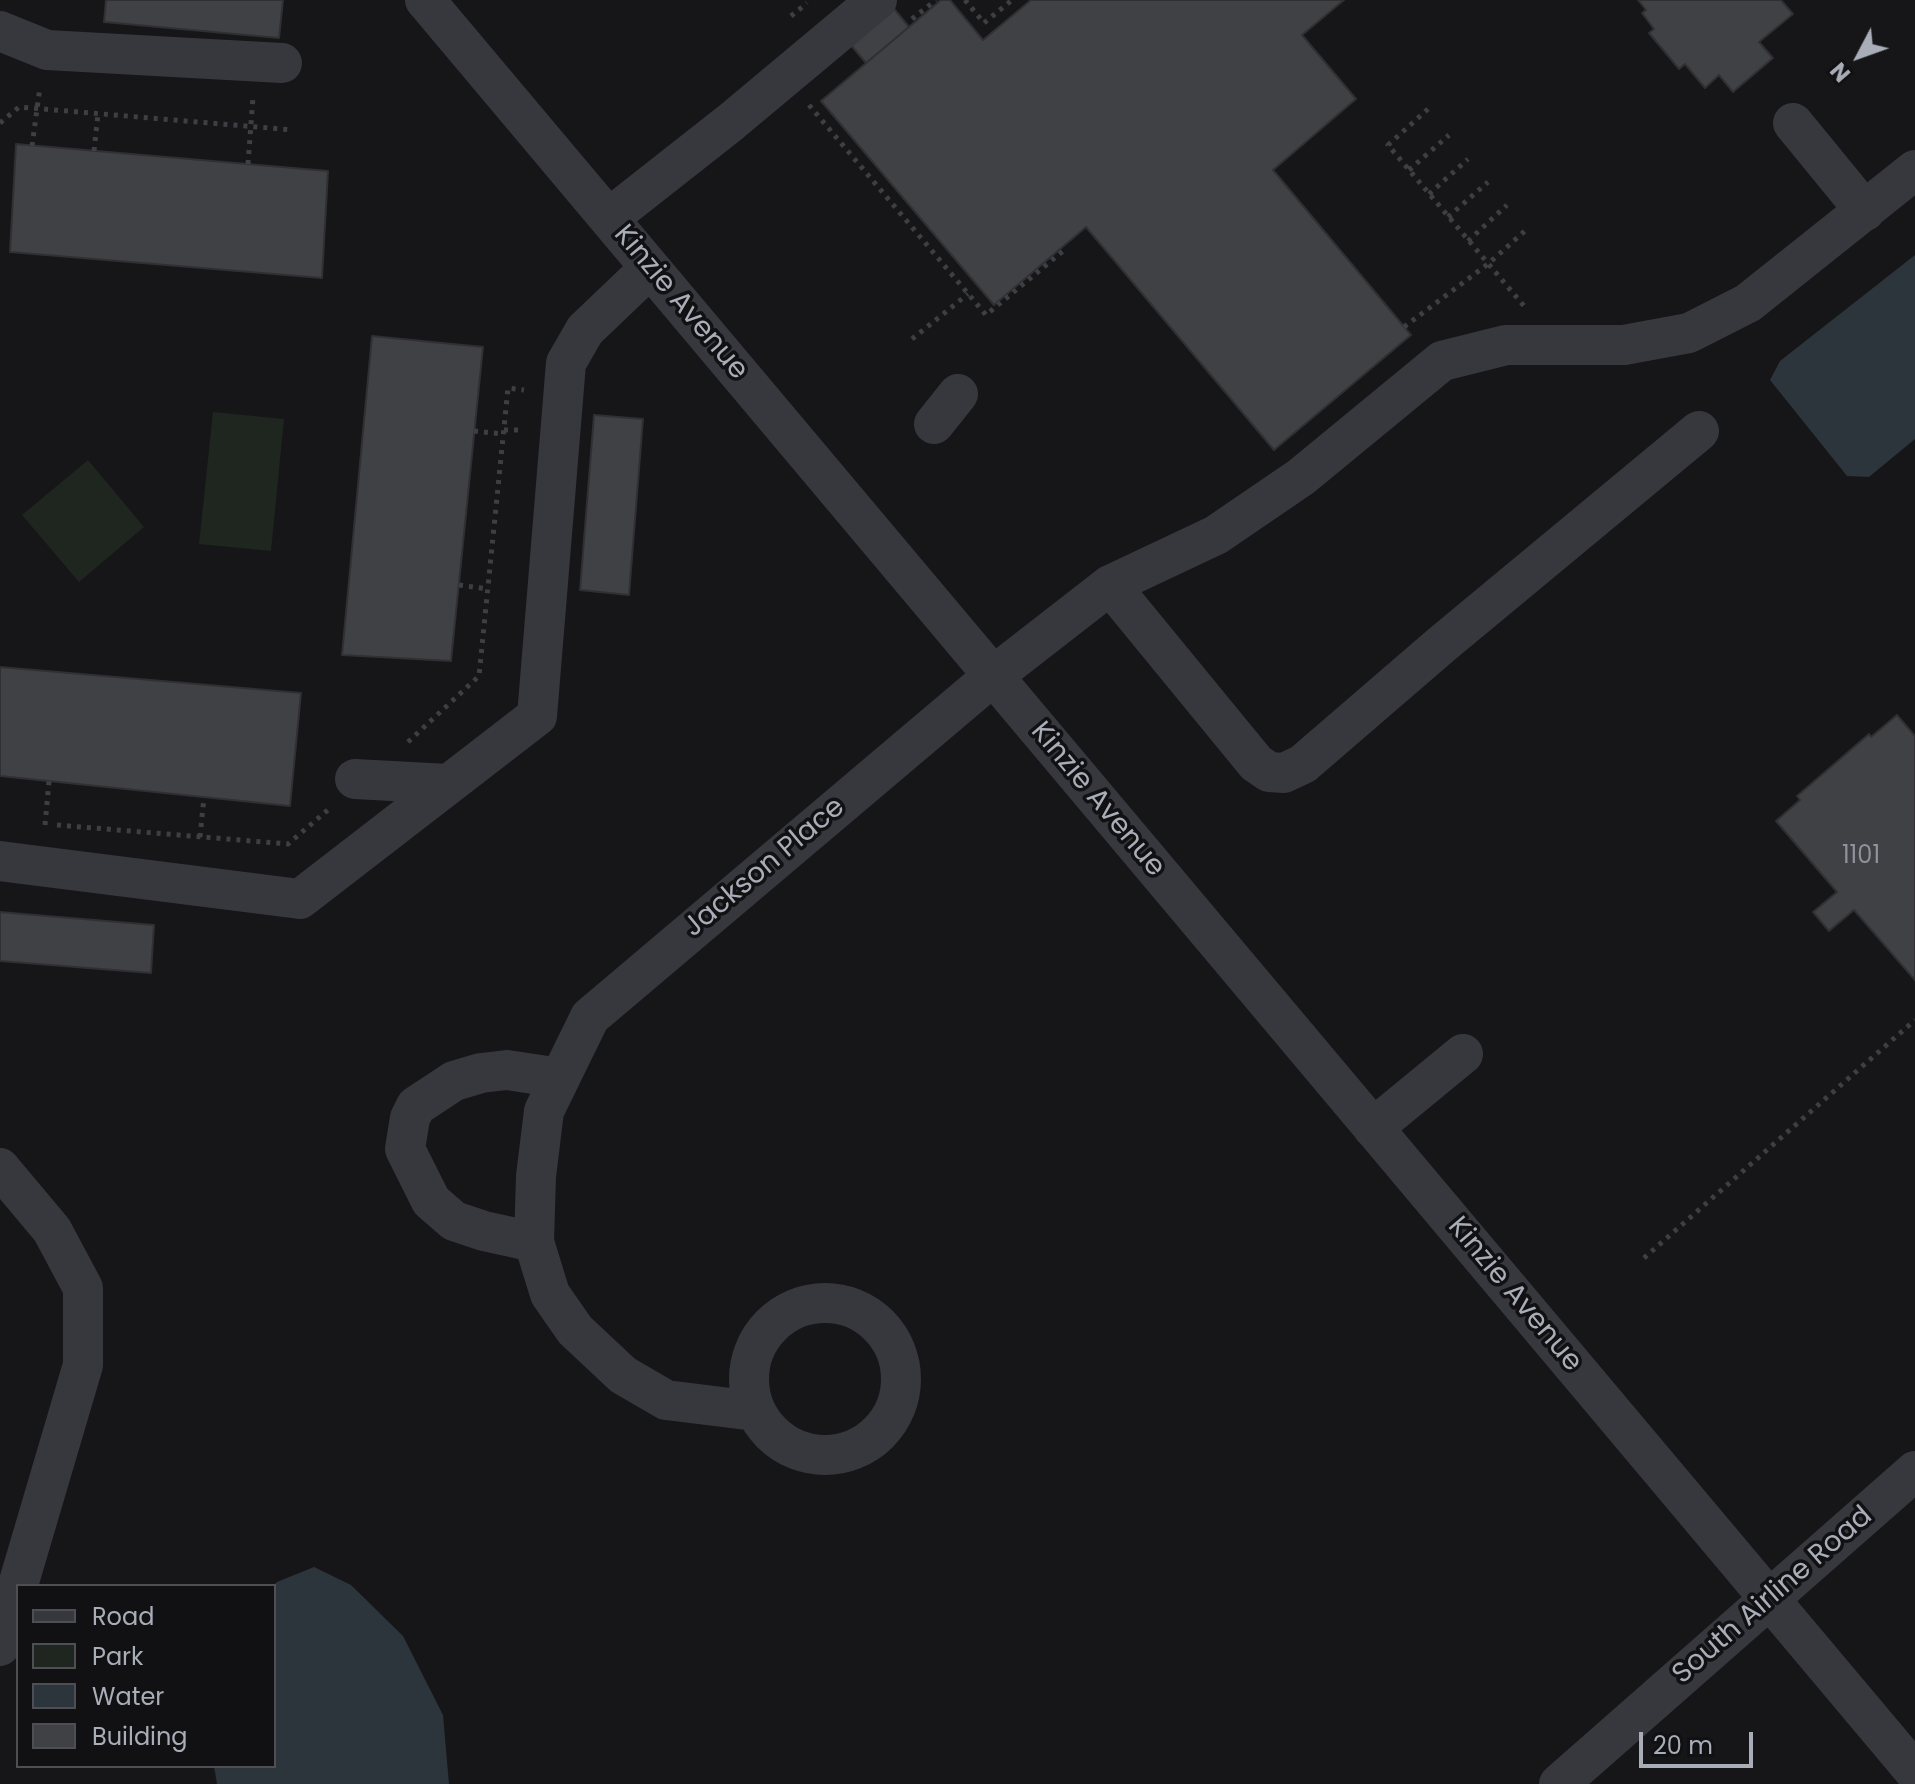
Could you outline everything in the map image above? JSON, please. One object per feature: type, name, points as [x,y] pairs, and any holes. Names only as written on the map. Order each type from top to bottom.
[{"type":"street","points":[[7,0],[0,28],[47,50],[282,63]]},
{"type":"street","name":"Kinzie Avenue","points":[[425,0],[1915,1772]]},
{"type":"street","points":[[609,218],[731,122],[889,14]]},
{"type":"street","points":[[1793,123],[1865,211]]},
{"type":"street","name":"Jackson Place","points":[[755,1411],[666,1400],[623,1375],[575,1330],[550,1294],[534,1242],[536,1176],[544,1111],[590,1017],[993,676],[1110,585],[1216,535],[1301,477],[1442,361],[1506,345],[1624,345],[1689,333],[1748,303],[1915,170]]},
{"type":"street","points":[[0,861],[300,899],[537,716],[566,363],[585,330],[650,268]]},
{"type":"street","points":[[1110,585],[1256,763],[1269,772],[1284,773],[1303,764],[1699,431]]},
{"type":"street","points":[[343,793],[448,784]]},
{"type":"street","points":[[1373,1128],[1463,1054]]},
{"type":"street","points":[[534,1242],[454,1221],[431,1201],[405,1149],[410,1118],[416,1106],[454,1081],[507,1070],[560,1078]]},
{"type":"street","points":[[0,1168],[52,1230],[83,1288],[83,1365],[18,1584]]},
{"type":"street","name":"South Airline Road","points":[[1559,1784],[1915,1471]]},
{"type":"street","points":[[0,1646],[16,1592]]},
{"type":"path","points":[[791,16],[810,0]]},
{"type":"path","points":[[889,14],[936,0]]},
{"type":"path","points":[[965,0],[984,23],[1012,0]]},
{"type":"path","points":[[820,96],[809,106],[986,315],[1063,251]]},
{"type":"path","points":[[0,123],[19,107],[293,130]]},
{"type":"path","points":[[32,146],[36,109]]},
{"type":"path","points":[[1428,109],[1388,145],[1530,313]]},
{"type":"path","points":[[94,151],[98,114]]},
{"type":"path","points":[[248,164],[250,126]]},
{"type":"path","points":[[1409,170],[1449,135]]},
{"type":"path","points":[[1429,194],[1468,159]]},
{"type":"path","points":[[1448,217],[1488,182]]},
{"type":"path","points":[[1468,241],[1507,205]]},
{"type":"path","points":[[1404,327],[1488,264],[1527,229]]},
{"type":"path","points":[[912,339],[968,294]]},
{"type":"path","points":[[397,752],[479,676],[508,388]]},
{"type":"path","points":[[474,431],[503,434]]},
{"type":"path","points":[[459,585],[488,589]]},
{"type":"path","points":[[45,825],[49,781]]},
{"type":"path","points":[[30,824],[288,844],[343,793]]},
{"type":"path","points":[[200,837],[204,797]]},
{"type":"path","points":[[1644,1258],[1915,1020]]},
{"type":"green space","points":[[213,412],[284,419],[271,551],[199,544]]},
{"type":"green space","points":[[88,460],[144,527],[79,582],[22,515]]},
{"type":"water","points":[[1915,255],[1915,439],[1869,477],[1847,476],[1770,380],[1780,361]]},
{"type":"water","points":[[314,1567],[351,1585],[403,1636],[443,1715],[449,1784],[217,1784],[214,1768],[276,1768],[277,1582]]},
{"type":"building","points":[[106,0],[283,0],[279,38],[104,22]]},
{"type":"building","points":[[887,0],[909,27],[866,63],[828,18]]},
{"type":"building","points":[[941,0],[950,0],[983,40],[1031,0],[1344,0],[1302,35],[1356,99],[1273,170],[1411,335],[1274,450],[1086,227],[994,305],[821,101]]},
{"type":"building","points":[[1638,0],[1781,0],[1793,14],[1759,42],[1773,58],[1733,92],[1719,75],[1705,88],[1685,64],[1679,69],[1649,33],[1654,29],[1642,13],[1646,10]]},
{"type":"building","points":[[16,144],[328,171],[322,278],[10,252]]},
{"type":"building","points":[[372,336],[483,347],[451,661],[342,655]]},
{"type":"building","points":[[594,415],[643,419],[629,595],[580,590]]},
{"type":"building","points":[[0,667],[301,693],[290,806],[0,776]]},
{"type":"building","points":[[1897,715],[1915,736],[1915,980],[1854,910],[1829,931],[1813,912],[1837,892],[1776,821],[1800,800],[1797,796],[1869,734],[1871,737]]},
{"type":"building","points":[[0,912],[154,925],[151,973],[0,961]]}]
